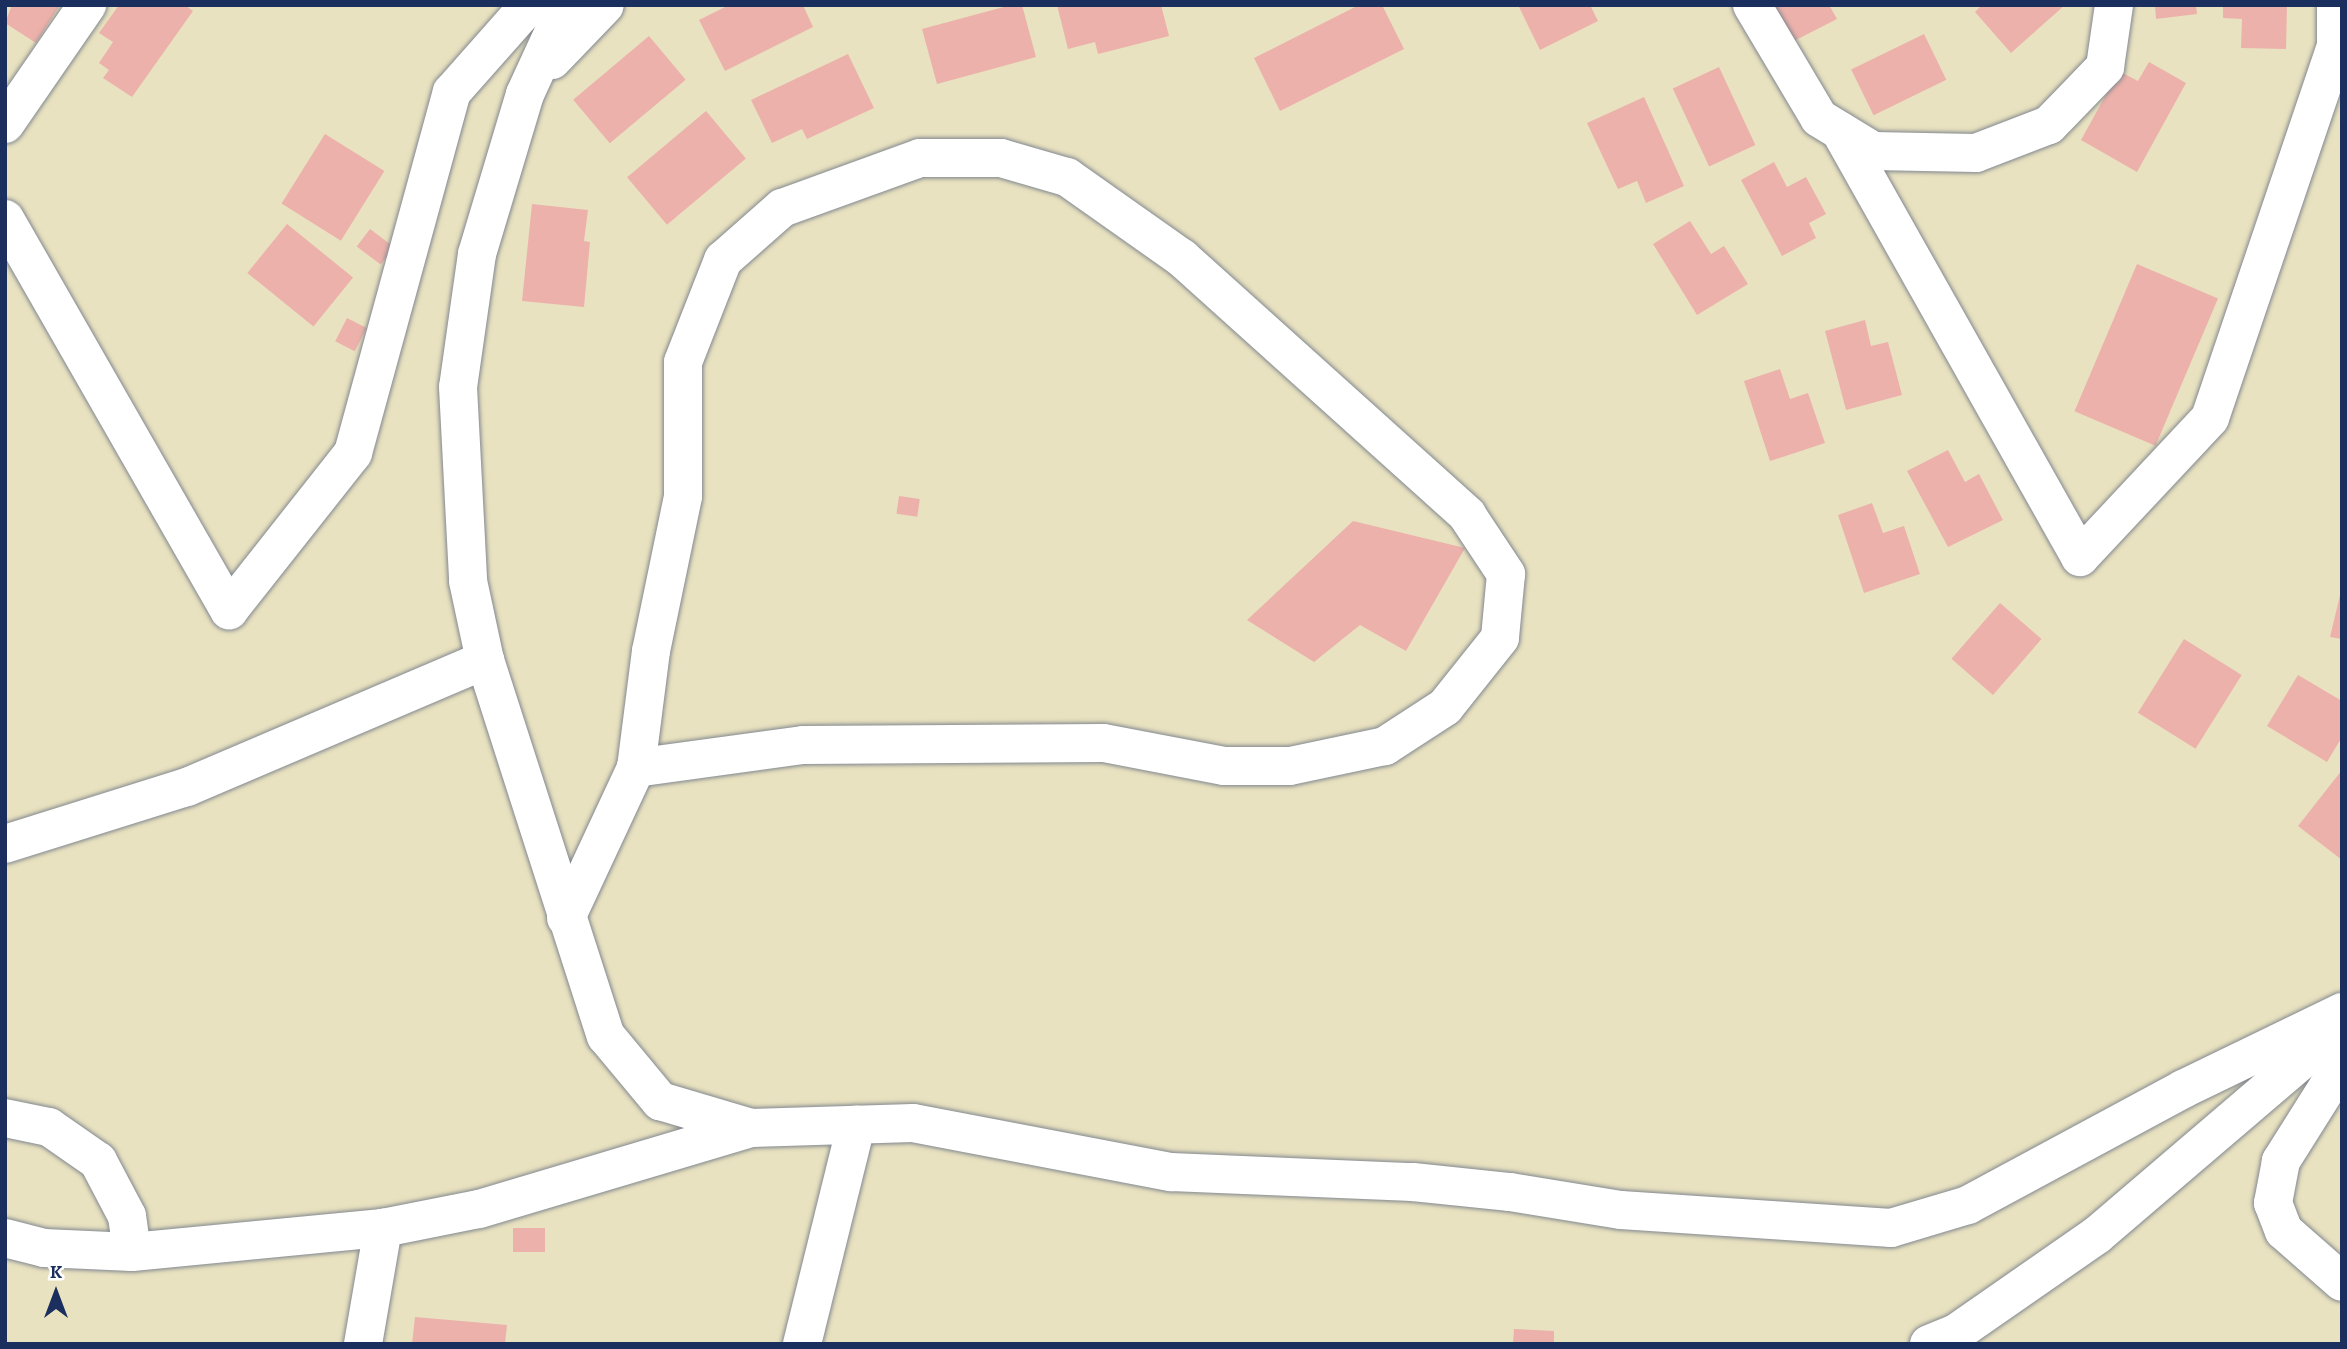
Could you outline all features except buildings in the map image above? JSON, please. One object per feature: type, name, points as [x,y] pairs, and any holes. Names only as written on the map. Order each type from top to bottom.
[{"type":"street","points":[[5,124],[87,5]]},
{"type":"street","points":[[5,219],[229,610],[353,453],[452,92],[529,5]]},
{"type":"street","points":[[566,5],[525,94],[477,254],[457,387],[468,581],[485,660],[606,1036],[660,1101],[751,1128]]},
{"type":"street","points":[[525,94],[567,41],[605,5]]},
{"type":"street","points":[[1752,5],[1819,118],[1873,151],[1976,153],[2049,125],[2105,67],[2114,5]]},
{"type":"street","points":[[1840,131],[2080,557],[2210,418],[2336,46],[2336,5]]},
{"type":"street","points":[[566,918],[636,768],[651,651],[683,496],[683,362],[723,260],[782,208],[920,158],[1001,159],[1067,177],[1182,257],[1467,515],[1506,574],[1500,638],[1445,708],[1385,746],[1290,766],[1224,766],[1103,743],[803,745],[636,768]]},
{"type":"street","points":[[5,844],[187,788],[485,660]]},
{"type":"street","points":[[5,1238],[44,1248],[132,1252],[383,1228],[479,1209],[751,1128],[913,1123],[1171,1172],[1413,1182],[1510,1192],[1620,1210],[1891,1228],[1968,1205],[2183,1089],[2342,1012]]},
{"type":"street","points":[[1929,1344],[1955,1332],[2097,1236],[2342,1027]]},
{"type":"street","points":[[2342,1064],[2281,1161],[2273,1203],[2284,1231],[2342,1282]]},
{"type":"street","points":[[5,1118],[49,1127],[98,1161],[127,1216],[132,1252]]},
{"type":"street","points":[[802,1344],[856,1125]]},
{"type":"street","points":[[363,1344],[383,1228]]}]
